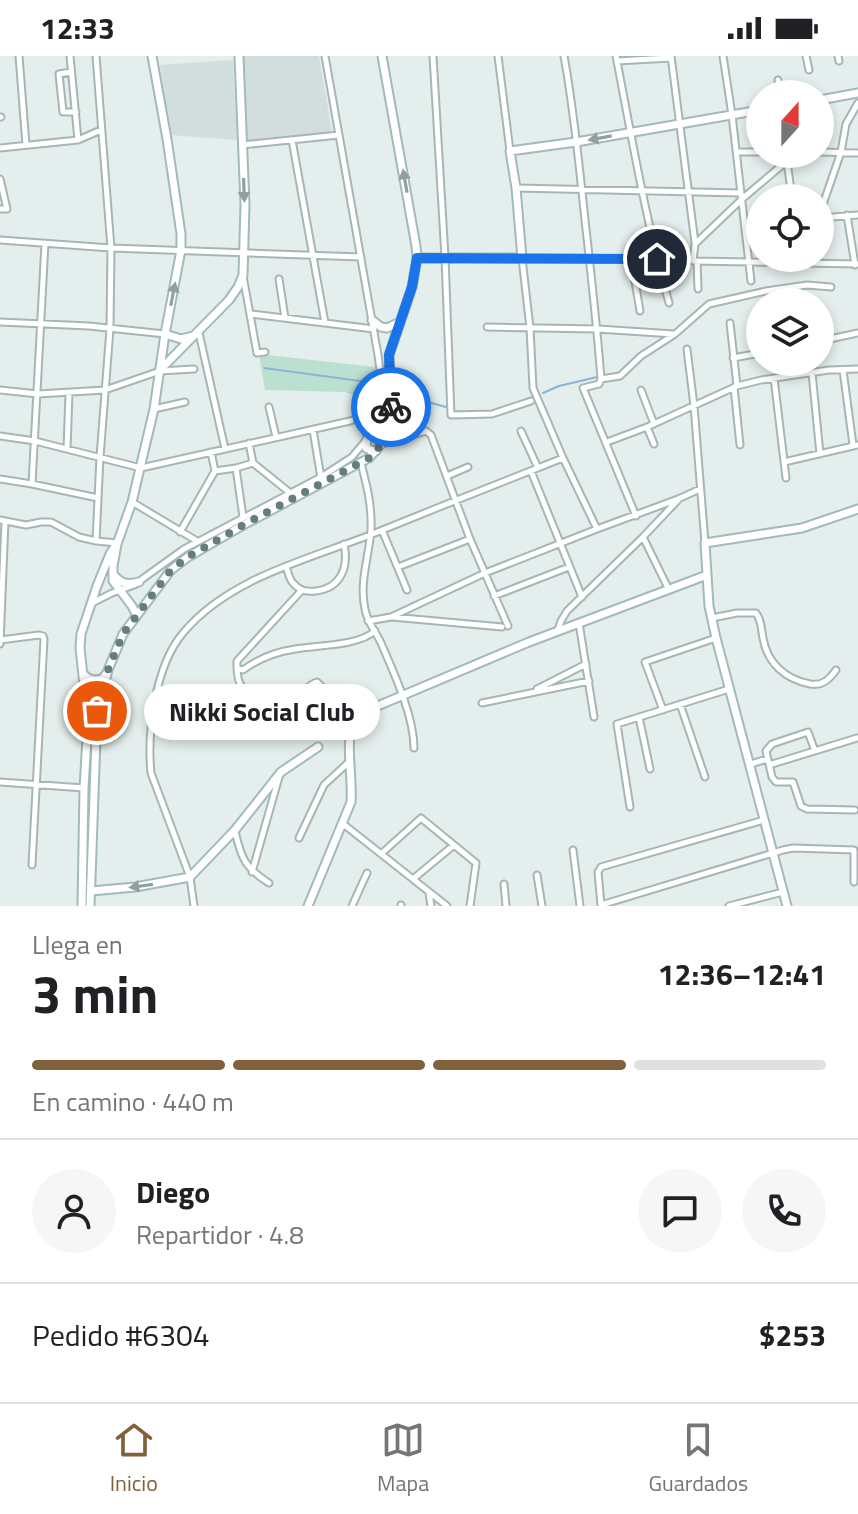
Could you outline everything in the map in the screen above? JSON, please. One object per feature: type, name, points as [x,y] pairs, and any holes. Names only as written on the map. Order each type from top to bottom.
[{"type":"street","points":[[19,56],[26,145]]},
{"type":"street","points":[[70,56],[78,140]]},
{"type":"street","points":[[96,56],[111,248],[110,329],[96,541]]},
{"type":"street","points":[[136,614],[113,581],[112,573],[117,543],[132,502],[154,409],[181,250],[167,139],[152,56]]},
{"type":"street","points":[[239,56],[245,205],[243,275],[257,353],[265,352]]},
{"type":"street","points":[[325,56],[383,394],[366,448],[379,448]]},
{"type":"street","points":[[382,56],[417,258],[412,287],[389,355],[392,415],[399,438]]},
{"type":"street","points":[[433,56],[451,415],[492,414],[531,401]]},
{"type":"street","points":[[498,56],[516,188],[533,388],[597,529]]},
{"type":"street","points":[[564,56],[590,258],[601,379],[599,384],[583,388],[636,516]]},
{"type":"street","points":[[723,56],[746,237]]},
{"type":"street","points":[[806,56],[809,70]]},
{"type":"street","points":[[669,303],[642,191],[616,59],[671,57],[698,289]]},
{"type":"street","points":[[71,72],[59,74],[63,112],[76,112]]},
{"type":"street","points":[[834,97],[858,93]]},
{"type":"street","points":[[830,184],[846,124],[858,103]]},
{"type":"street","points":[[510,151],[746,112]]},
{"type":"street","points":[[0,148],[78,140],[101,130]]},
{"type":"street","points":[[242,145],[339,135]]},
{"type":"street","points":[[292,140],[325,323]]},
{"type":"street","points":[[737,152],[746,152]]},
{"type":"street","points":[[834,152],[858,153]]},
{"type":"street","points":[[695,244],[774,168]]},
{"type":"street","points":[[0,179],[4,209]]},
{"type":"street","points":[[516,188],[742,196]]},
{"type":"street","points":[[834,215],[858,215]]},
{"type":"street","points":[[834,264],[856,264],[847,215]]},
{"type":"street","points":[[0,240],[111,248],[361,257]]},
{"type":"street","points":[[32,484],[45,243]]},
{"type":"street","points":[[417,258],[657,259]]},
{"type":"street","points":[[631,258],[640,311]]},
{"type":"street","points":[[695,261],[746,263]]},
{"type":"street","points":[[750,272],[751,281]]},
{"type":"street","points":[[160,371],[229,300],[243,275]]},
{"type":"street","points":[[279,279],[285,318]]},
{"type":"street","points":[[601,379],[620,376],[709,304],[807,285],[831,287]]},
{"type":"street","points":[[251,314],[374,329]]},
{"type":"street","points":[[372,320],[387,328],[400,321]]},
{"type":"street","points":[[0,322],[165,334],[181,339],[197,334]]},
{"type":"street","points":[[730,323],[740,445]]},
{"type":"street","points":[[487,327],[675,334]]},
{"type":"street","points":[[834,338],[858,333]]},
{"type":"street","points":[[197,334],[225,449]]},
{"type":"street","points":[[687,349],[712,618],[787,906]]},
{"type":"street","points":[[733,358],[746,356]]},
{"type":"street","points":[[0,390],[38,394],[105,390],[160,371],[194,369]]},
{"type":"street","points":[[834,371],[858,369]]},
{"type":"street","points":[[784,462],[856,445],[843,370]]},
{"type":"street","points":[[607,442],[736,387],[789,376]]},
{"type":"street","points":[[812,376],[820,454]]},
{"type":"street","points":[[774,378],[786,478]]},
{"type":"street","points":[[641,390],[654,444]]},
{"type":"street","points":[[67,449],[69,393]]},
{"type":"street","points":[[154,409],[185,402]]},
{"type":"street","points":[[269,407],[276,437]]},
{"type":"street","points":[[0,436],[35,441],[141,468],[313,430],[378,411],[392,415]]},
{"type":"street","points":[[379,448],[392,415]]},
{"type":"street","points":[[313,430],[322,480]]},
{"type":"street","points":[[521,431],[582,597]]},
{"type":"street","points":[[92,603],[139,582],[171,558],[289,493],[361,463],[379,448],[399,438],[429,432],[505,626],[391,617],[368,621]]},
{"type":"street","points":[[83,674],[97,680],[105,677],[117,645],[136,614],[171,570],[188,557],[322,480],[352,457],[367,439]]},
{"type":"street","points":[[249,443],[253,463],[289,493]]},
{"type":"street","points":[[180,532],[215,471],[211,452]]},
{"type":"street","points":[[194,906],[190,877],[151,773],[150,732],[156,696],[167,661],[181,635],[223,597],[286,566],[563,458]]},
{"type":"street","points":[[215,471],[253,463]]},
{"type":"street","points":[[361,463],[371,503],[371,534],[363,579],[365,610],[402,696],[413,731],[414,748]]},
{"type":"street","points":[[447,476],[468,467]]},
{"type":"street","points":[[236,468],[243,517]]},
{"type":"street","points":[[0,479],[98,498]]},
{"type":"street","points":[[391,617],[485,573],[700,489]]},
{"type":"street","points":[[558,630],[563,615],[678,499]]},
{"type":"street","points":[[132,502],[198,542]]},
{"type":"street","points":[[705,543],[802,528],[858,509]]},
{"type":"street","points":[[32,865],[43,636],[0,642],[2,520],[26,525],[51,522],[79,537],[117,543]]},
{"type":"street","points":[[382,530],[407,590]]},
{"type":"street","points":[[643,537],[669,590]]},
{"type":"street","points":[[398,567],[470,539]]},
{"type":"street","points":[[82,906],[88,722],[81,634],[110,554],[117,543]]},
{"type":"street","points":[[286,566],[291,581],[301,591],[325,590],[336,583],[343,572],[347,557],[344,544]]},
{"type":"street","points":[[494,596],[569,567]]},
{"type":"street","points":[[112,573],[123,583],[139,582]]},
{"type":"street","points":[[308,906],[351,802],[349,737],[361,713],[558,630],[707,575]]},
{"type":"street","points":[[301,591],[237,661],[240,686],[244,691],[291,699],[311,683],[317,682],[349,712]]},
{"type":"street","points":[[712,618],[756,613],[760,618],[764,646],[777,669],[797,681],[817,685],[830,679],[836,670]]},
{"type":"street","points":[[579,623],[594,717]]},
{"type":"street","points":[[237,668],[243,670],[257,660],[278,652],[360,639],[375,631]]},
{"type":"street","points":[[663,710],[645,662],[716,638]]},
{"type":"street","points":[[531,693],[586,664]]},
{"type":"street","points":[[90,906],[97,711],[108,670]]},
{"type":"street","points":[[482,703],[589,681]]},
{"type":"street","points":[[630,807],[617,724],[729,689]]},
{"type":"street","points":[[246,724],[264,724],[265,695]]},
{"type":"street","points":[[320,721],[338,702]]},
{"type":"street","points":[[680,704],[705,777]]},
{"type":"street","points":[[639,717],[650,769]]},
{"type":"street","points":[[815,751],[808,732],[768,747],[766,751],[772,777],[776,782],[793,782],[801,806],[807,809],[855,810]]},
{"type":"street","points":[[751,764],[815,751],[857,738]]},
{"type":"street","points":[[91,891],[190,877],[235,830],[281,772],[318,747]]},
{"type":"street","points":[[299,838],[324,785],[351,760]]},
{"type":"street","points":[[252,872],[281,772]]},
{"type":"street","points":[[0,782],[84,788]]},
{"type":"street","points":[[381,854],[421,818],[476,863],[470,906]]},
{"type":"street","points":[[764,820],[599,869],[602,905],[793,848],[854,850],[854,882]]},
{"type":"street","points":[[342,823],[447,906]]},
{"type":"street","points":[[235,830],[240,851],[252,872],[269,883]]},
{"type":"street","points":[[413,879],[454,845]]},
{"type":"street","points":[[573,850],[580,906]]},
{"type":"street","points":[[352,906],[367,873]]},
{"type":"street","points":[[537,875],[542,906]]},
{"type":"street","points":[[504,884],[506,906]]},
{"type":"street","points":[[429,892],[431,906]]},
{"type":"street","points":[[729,906],[783,892]]},
{"type":"shaded area","points":[[244,56],[319,56],[332,132],[245,141]]},
{"type":"shaded area","points":[[233,60],[237,140],[170,135],[160,65]]},
{"type":"green space","points":[[259,354],[374,367],[377,388],[371,402],[345,392],[265,390]]},
{"type":"waterway","points":[[264,368],[375,383]]},
{"type":"waterway","points":[[543,393],[597,377]]},
{"type":"waterway","points":[[395,393],[446,407]]},
{"type":"way so far","points":[[97,711],[117,645],[136,614],[171,570],[245,524],[369,458],[381,444],[392,420],[391,407]]},
{"type":"place","name":"Nikki Social Club","points":[[97,711]]},
{"type":"route","points":[[391,407],[389,355],[412,287],[417,258],[657,259]]}]
